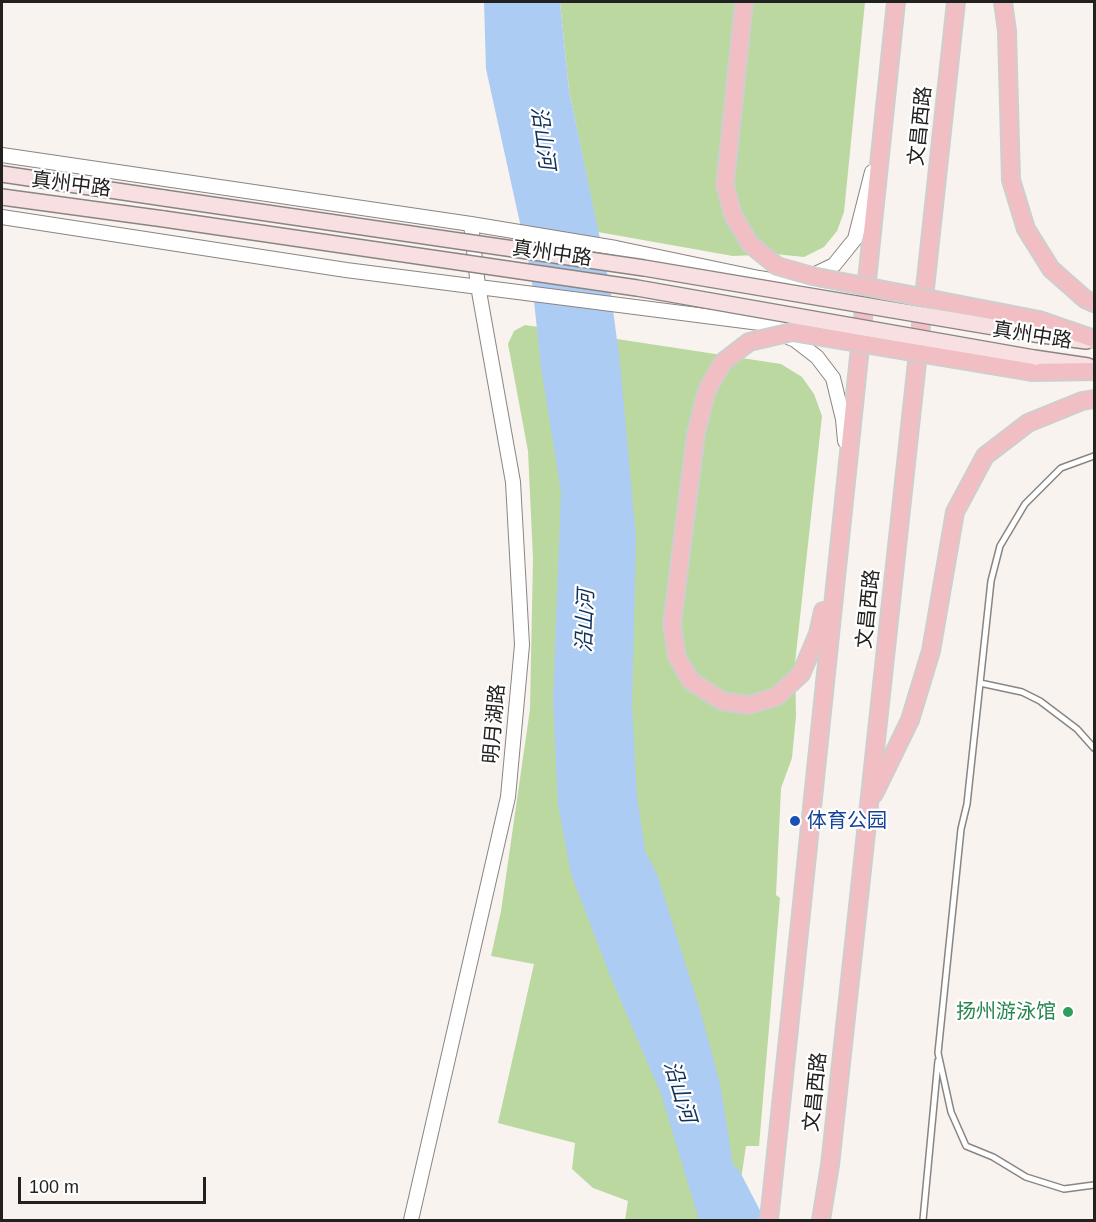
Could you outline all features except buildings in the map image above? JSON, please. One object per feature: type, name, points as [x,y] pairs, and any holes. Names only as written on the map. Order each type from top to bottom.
[{"type":"main road","points":[[744,2],[725,184],[734,215],[750,244],[777,266],[812,276],[1095,341]]},
{"type":"main road","points":[[884,2],[889,69]]},
{"type":"main road","name":"文昌西路","points":[[770,1216],[896,2]]},
{"type":"main road","name":"文昌西路","points":[[821,1221],[830,1165],[956,2]]},
{"type":"main road","points":[[1003,2],[1007,31],[1011,180],[1017,200],[1026,229],[1051,269],[1085,299],[1095,303]]},
{"type":"main road","name":"真州中路","points":[[2,174],[644,267],[1037,327]]},
{"type":"main road","name":"真州中路","points":[[2,197],[637,288],[1033,365]]},
{"type":"main road","points":[[842,519],[818,634],[801,674],[776,697],[748,705],[722,701],[691,681],[677,657],[672,624],[696,433],[706,390],[723,362],[749,342],[792,332],[1033,365],[1095,369]]},
{"type":"main road","points":[[869,806],[910,720],[931,651],[955,512],[985,456],[1029,423],[1082,401],[1095,399]]},
{"type":"street","points":[[759,278],[806,279],[834,266],[855,239],[884,120]]},
{"type":"street","name":"真州中路","points":[[2,155],[514,231],[616,248],[759,278],[923,306]]},
{"type":"street","name":"真州中路","points":[[2,217],[346,270],[919,344]]},
{"type":"street","name":"明月湖路","points":[[411,1221],[508,797],[522,645],[513,482],[478,286],[471,224]]},
{"type":"street","points":[[748,322],[795,340],[817,357],[833,378],[843,420],[848,468]]},
{"type":"lane","points":[[923,1221],[961,829],[968,804],[991,580],[1000,546],[1025,504],[1061,468],[1095,456]]},
{"type":"lane","points":[[980,683],[1022,692],[1040,701],[1077,729],[1095,748]]},
{"type":"lane","points":[[938,1053],[951,1112],[966,1146],[993,1157],[1026,1177],[1064,1190],[1095,1185]]},
{"type":"green space","points":[[560,2],[865,2],[844,212],[837,231],[824,247],[804,257],[775,254],[733,256],[598,232],[569,90]]},
{"type":"green space","points":[[525,325],[781,364],[802,377],[814,394],[822,416],[795,663],[796,716],[792,758],[781,788],[776,895],[780,898],[759,1146],[746,1146],[735,1220],[625,1220],[628,1201],[593,1188],[572,1169],[575,1143],[498,1123],[534,964],[491,956],[501,911],[530,709],[533,558],[528,451],[508,344],[514,331]]},
{"type":"water","name":"沿山河","points":[[484,2],[560,2],[569,90],[610,287],[620,363],[636,538],[632,704],[637,796],[645,851],[657,874],[700,1010],[720,1083],[733,1165],[739,1170],[765,1220],[699,1220],[661,1094],[611,978],[571,874],[558,805],[553,700],[561,492],[541,367],[531,273],[486,69]]},
{"type":"place","name":"体育公园","points":[[795,821]]},
{"type":"place","name":"扬州游泳馆","points":[[1068,1012]]}]
